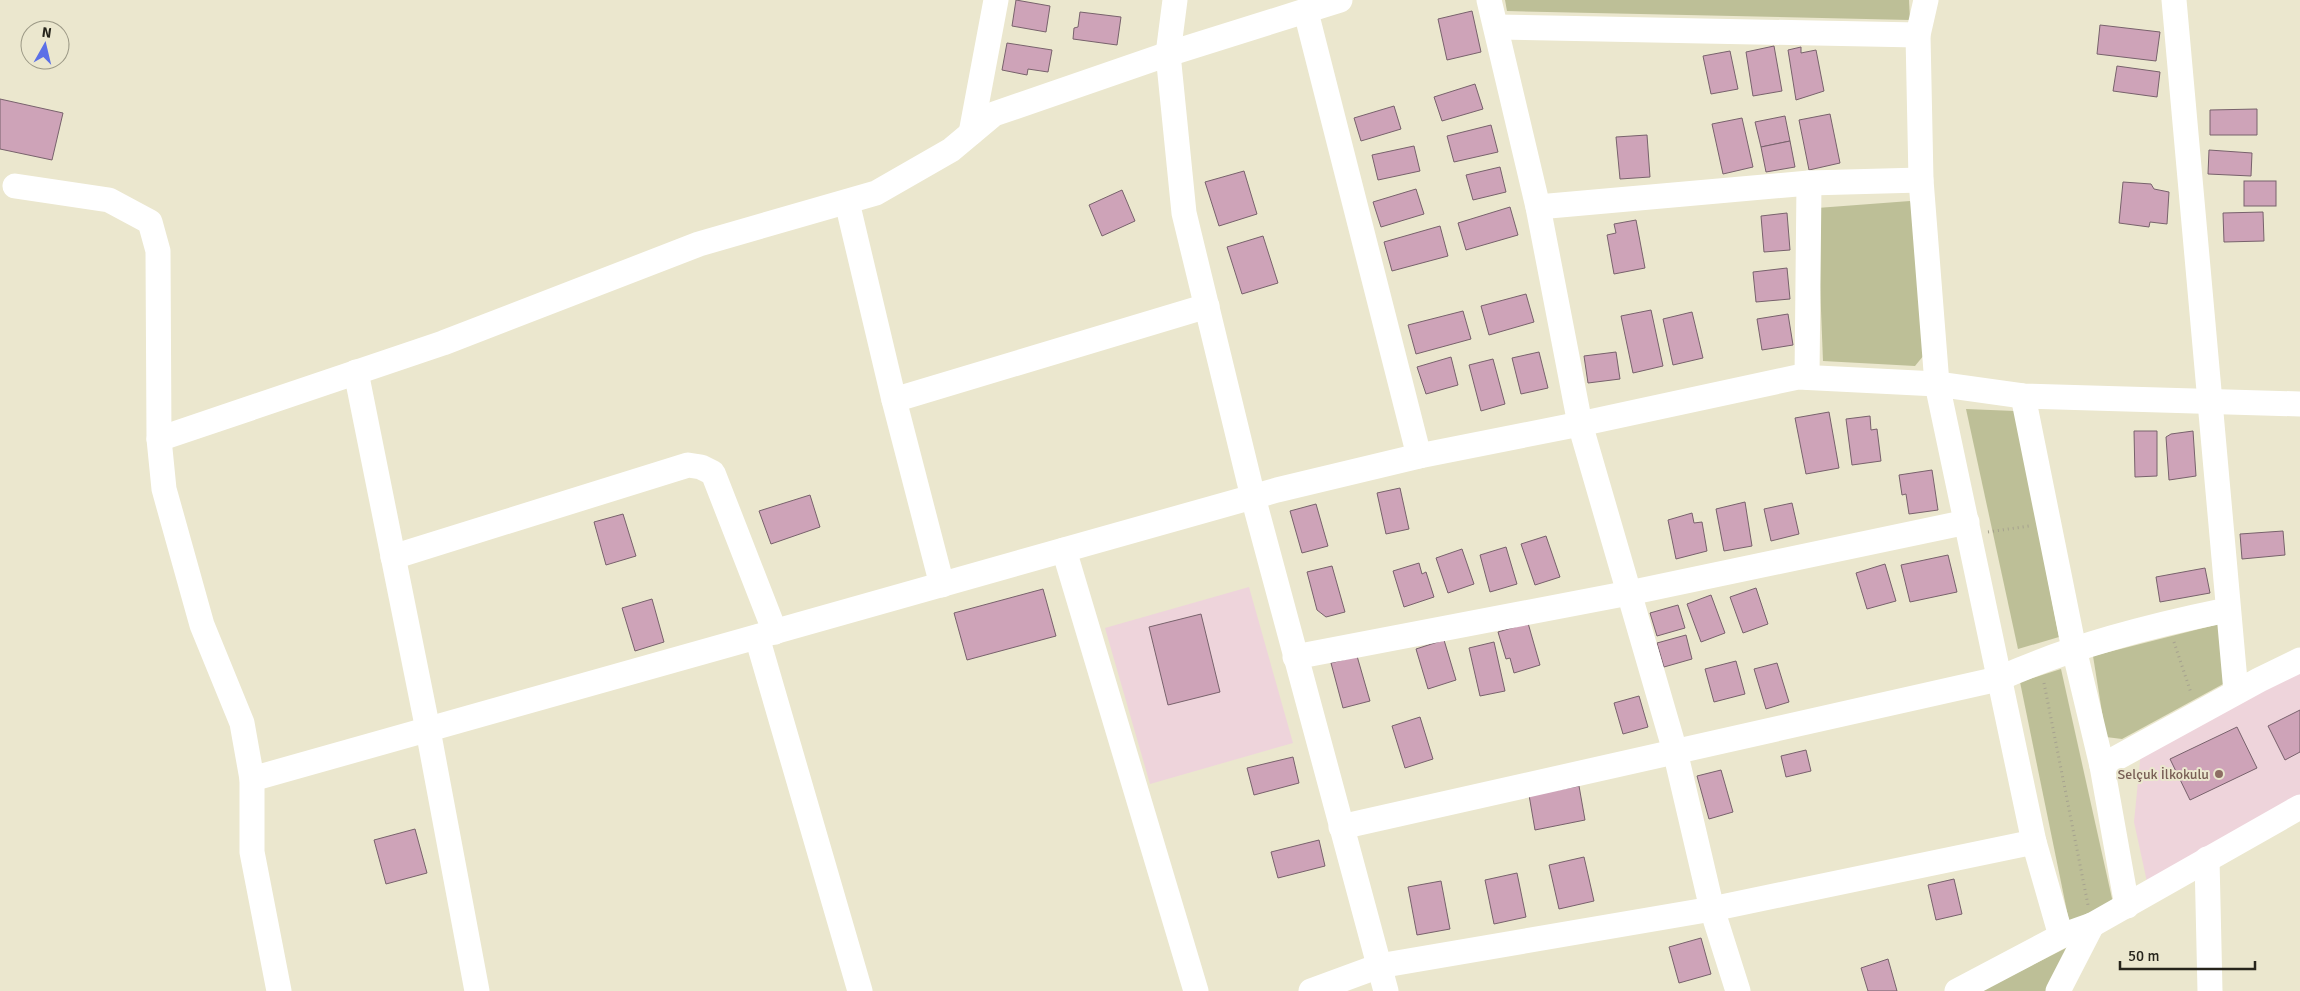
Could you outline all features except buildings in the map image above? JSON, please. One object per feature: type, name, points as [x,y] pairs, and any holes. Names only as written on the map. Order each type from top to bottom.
[{"type":"street","points":[[972,133],[996,0]]},
{"type":"street","points":[[1175,0],[1168,54],[1184,213],[1253,497],[1386,991]]},
{"type":"street","points":[[159,439],[548,304],[699,244],[876,193],[951,150],[994,114],[1168,54],[1340,0]]},
{"type":"street","points":[[1489,0],[1497,26],[1538,207],[1580,424],[1675,750],[1712,909],[1738,991]]},
{"type":"street","points":[[1926,0],[1918,35],[1921,180],[1937,384],[2034,842],[2061,936]]},
{"type":"street","points":[[2174,0],[2236,692]]},
{"type":"street","points":[[1306,12],[1419,456]]},
{"type":"street","points":[[1497,26],[1918,35]]},
{"type":"street","points":[[1538,207],[1809,183],[1921,180]]},
{"type":"street","points":[[1807,377],[1809,183]]},
{"type":"street","points":[[15,186],[109,200],[150,222],[158,251],[159,439],[167,498],[202,625],[242,723],[252,779],[252,852],[280,991]]},
{"type":"street","points":[[846,202],[894,400],[942,585]]},
{"type":"street","points":[[894,400],[1207,306]]},
{"type":"street","points":[[356,372],[428,730],[477,991]]},
{"type":"street","points":[[252,779],[1253,497],[1419,456],[1580,424],[1798,377],[1937,384],[2024,396],[2209,403],[2300,404]]},
{"type":"street","points":[[2024,396],[2074,649],[2102,766],[2127,906]]},
{"type":"street","points":[[393,557],[688,465],[701,467],[713,473],[766,634],[860,991]]},
{"type":"street","points":[[1295,657],[1968,529]]},
{"type":"street","points":[[1064,550],[1196,991]]},
{"type":"street","points":[[1341,827],[1675,750],[1998,679],[2040,660],[2074,649],[2168,622],[2228,610]]},
{"type":"street","points":[[2102,766],[2236,692],[2300,660]]},
{"type":"street","points":[[1957,991],[2061,936],[2092,925],[2300,807]]},
{"type":"street","points":[[1311,991],[1379,966],[1712,909],[2034,842]]},
{"type":"street","points":[[2208,859],[2210,991]]},
{"type":"street","points":[[2058,991],[2092,925]]},
{"type":"path","points":[[1968,529],[2049,522]]},
{"type":"path","points":[[2168,622],[2198,713]]},
{"type":"path","points":[[2040,660],[2092,925]]},
{"type":"shaded area","points":[[1249,587],[1293,743],[1150,784],[1105,628]]},
{"type":"shaded area","name":"Selçuk İlkokulu","points":[[2300,667],[2300,796],[2147,882],[2134,822],[2141,751]]},
{"type":"green space","points":[[1505,0],[1909,0],[1910,20],[1507,11]]},
{"type":"green space","points":[[1910,201],[1917,214],[1924,355],[1915,366],[1823,361],[1817,208]]},
{"type":"green space","points":[[1966,409],[2015,411],[2059,637],[2018,649]]},
{"type":"green space","points":[[2219,624],[2225,683],[2122,739],[2106,737],[2093,656]]},
{"type":"green space","points":[[2061,669],[2113,903],[2070,926],[2020,682]]},
{"type":"green space","points":[[2072,945],[2047,991],[1981,991]]},
{"type":"place","name":"Selçuk İlkokulu","points":[[2219,774]]}]
